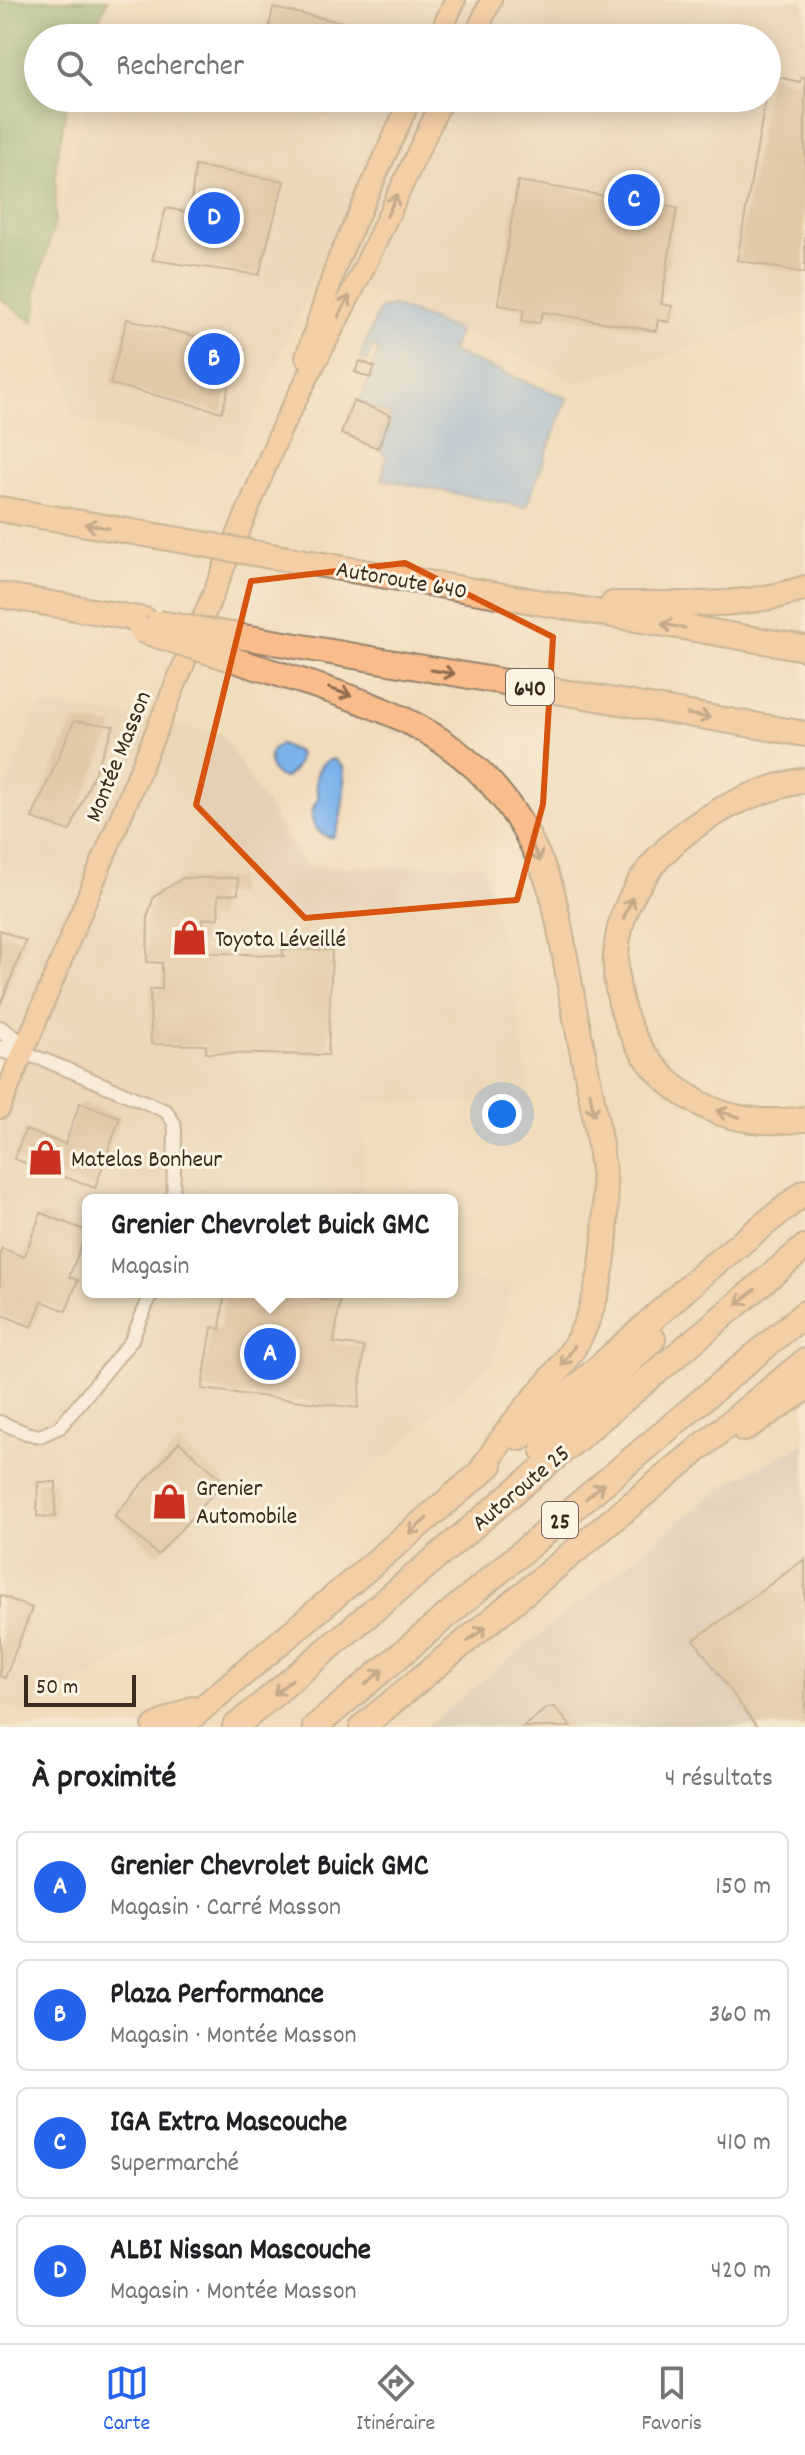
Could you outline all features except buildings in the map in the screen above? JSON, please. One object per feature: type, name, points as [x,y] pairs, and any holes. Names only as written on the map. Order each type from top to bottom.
[{"type":"highway","name":"Autoroute 640","points":[[0,509],[805,648]]},
{"type":"highway","points":[[548,604],[730,603],[805,588]]},
{"type":"highway","points":[[0,595],[143,625],[250,665],[376,705],[422,727],[453,748],[482,774],[517,819],[537,854],[552,892],[603,1171],[606,1212],[603,1265],[595,1298],[576,1344],[542,1393],[513,1424],[478,1476]]},
{"type":"highway","name":"640","points":[[143,625],[256,639],[805,734]]},
{"type":"highway","points":[[805,780],[741,801],[693,828],[667,849],[645,874],[630,901],[620,929],[616,969],[622,1011],[634,1040],[672,1086],[699,1104],[731,1116],[763,1121],[805,1119]]},
{"type":"highway","points":[[180,1727],[478,1476],[707,1270],[805,1194]]},
{"type":"highway","points":[[428,1564],[703,1290],[805,1194]]},
{"type":"highway","name":"Autoroute 25","points":[[235,1727],[805,1247]]},
{"type":"highway","name":"25","points":[[315,1727],[805,1313]]},
{"type":"highway","points":[[362,1727],[805,1361]]},
{"type":"highway","points":[[659,1484],[805,1389]]},
{"type":"highway","points":[[155,1727],[212,1699]]},
{"type":"main road","points":[[444,24],[455,0]]},
{"type":"main road","points":[[480,24],[491,0]]},
{"type":"main road","name":"Montée Masson","points":[[0,1108],[29,1053],[283,425],[338,260],[405,112]]},
{"type":"main road","name":"Montée Masson","points":[[283,425],[360,276],[436,112]]},
{"type":"street","points":[[0,1029],[29,1053]]},
{"type":"street","points":[[0,1049],[29,1053],[161,1108],[171,1116],[175,1131],[173,1194]]},
{"type":"street","points":[[0,1422],[40,1436],[60,1427],[131,1341],[149,1298]]},
{"type":"highlighted area","points":[[405,563],[553,637],[543,804],[517,900],[305,918],[196,805],[251,581]]},
{"type":"shaded area","points":[[260,0],[805,0],[805,312],[578,382],[318,268],[237,455],[73,418],[43,289],[84,112],[781,112],[781,24],[256,24]]},
{"type":"shaded area","points":[[39,704],[122,715],[222,735],[306,867],[483,865],[512,983],[532,1102],[364,1101],[361,1194],[82,1194],[82,1298],[458,1298],[458,1278],[511,1286],[493,1362],[231,1594],[27,1712],[0,1705],[0,804]]},
{"type":"shaded area","points":[[805,1443],[805,1727],[426,1727],[720,1488]]},
{"type":"green space","points":[[0,0],[108,0],[97,24],[24,24],[24,112],[65,112],[56,164],[55,223],[36,291],[37,309],[33,322],[0,299]]},
{"type":"water","points":[[393,305],[459,331],[451,352],[567,398],[526,507],[382,479],[386,457],[378,448],[391,415],[359,403],[379,349],[373,346],[367,361],[360,358],[379,309]]},
{"type":"water","points":[[280,744],[298,752],[299,756],[296,766],[285,778],[276,775],[270,765],[271,751]]},
{"type":"water","points":[[334,759],[343,767],[344,783],[341,815],[332,838],[315,827],[312,816],[319,798],[316,786],[319,768]]},
{"type":"place","name":"IGA Extra Mascouche","points":[[634,200]]},
{"type":"place","name":"ALBI Nissan Mascouche","points":[[214,218]]},
{"type":"place","name":"Plaza Performance","points":[[214,359]]},
{"type":"place","name":"Toyota Léveillé","points":[[189,938]]},
{"type":"place","name":"Matelas Bonheur","points":[[45,1158]]},
{"type":"place","name":"Grenier Chevrolet Buick GMC","points":[[270,1354]]},
{"type":"place","name":"Grenier Automobile","points":[[170,1501]]}]
